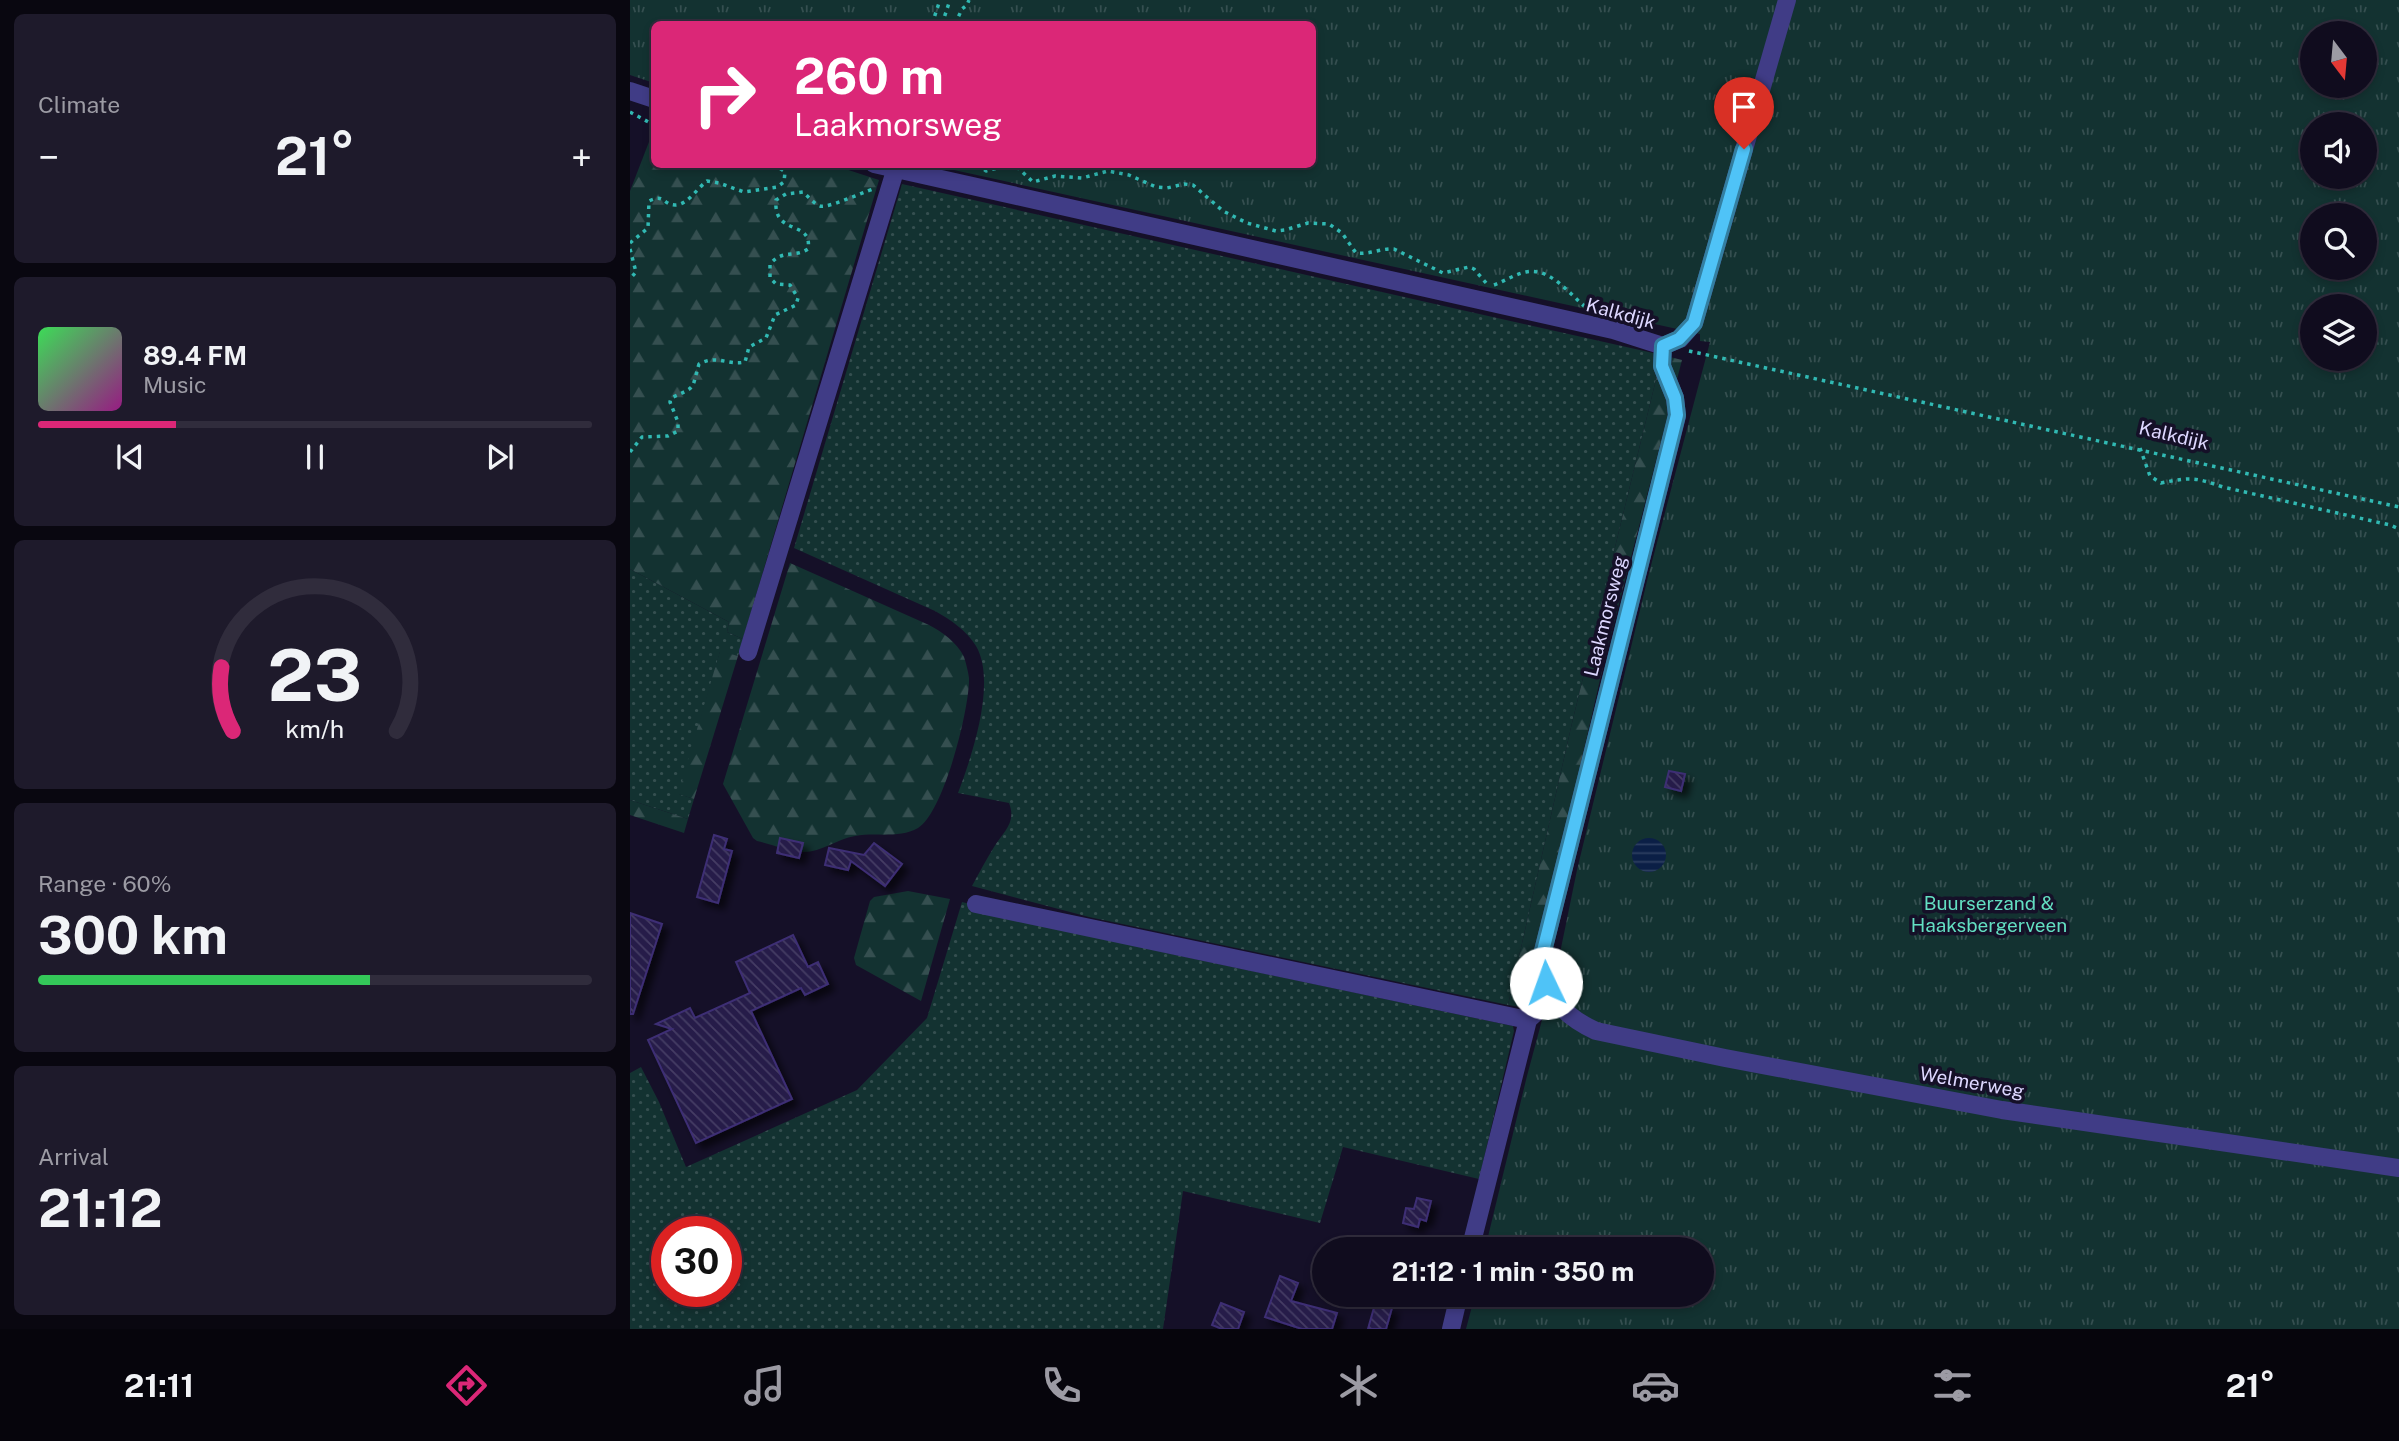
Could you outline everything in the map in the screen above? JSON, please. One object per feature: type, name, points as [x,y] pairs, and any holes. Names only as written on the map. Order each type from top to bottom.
[{"type":"street","points":[[1663,346],[1679,339],[1694,323],[1787,0]]},
{"type":"street","points":[[630,91],[651,98]]},
{"type":"street","name":"Kalkdijk","points":[[880,168],[893,177],[1613,330],[1663,346]]},
{"type":"street","points":[[748,652],[893,177]]},
{"type":"street","name":"Laakmorsweg","points":[[1553,998],[1546,983],[1543,951],[1677,415],[1675,398],[1662,366],[1663,346]]},
{"type":"street","points":[[976,904],[1528,1020]]},
{"type":"street","points":[[1473,1237],[1528,1020],[1553,998]]},
{"type":"street","name":"Welmerweg","points":[[1553,998],[1577,1023],[1596,1031],[1725,1058],[2002,1110],[2399,1168]]},
{"type":"street","points":[[1451,1329],[1456,1307]]},
{"type":"path","points":[[933,21],[940,0]]},
{"type":"path","points":[[944,21],[950,0]]},
{"type":"path","points":[[956,21],[969,0]]},
{"type":"path","points":[[630,112],[651,123]]},
{"type":"path","points":[[630,243],[648,228],[649,201],[660,197],[677,205],[689,199],[707,181],[744,192],[777,187],[784,182],[785,172],[777,168]]},
{"type":"path","points":[[1020,168],[1033,182],[1055,176],[1082,178],[1108,171],[1129,175],[1156,187],[1192,185],[1223,211],[1247,223],[1276,231],[1308,223],[1329,224],[1342,233],[1356,253],[1394,249],[1443,273],[1469,267],[1474,269],[1486,284],[1492,285],[1535,271],[1548,276],[1586,307]]},
{"type":"path","points":[[630,452],[642,438],[668,436],[678,430],[678,422],[670,401],[692,388],[699,364],[709,359],[745,362],[749,347],[766,338],[775,315],[796,305],[797,298],[790,285],[776,284],[770,278],[770,264],[784,254],[804,252],[809,244],[803,232],[780,220],[776,213],[776,200],[786,194],[803,192],[818,206],[827,207],[893,177]]},
{"type":"path","points":[[630,249],[636,272],[630,279]]},
{"type":"path","name":"Kalkdijk","points":[[1663,346],[2399,507]]},
{"type":"path","points":[[2140,449],[2150,476],[2161,483],[2180,478],[2199,478],[2223,487],[2399,529]]},
{"type":"green space","name":"Buurserzand & Haaksbergerveen","points":[[630,0],[2399,0],[2399,1329],[1466,1329],[1472,1307],[1714,1307],[1714,1237],[1488,1237],[1560,953],[1577,870],[1649,573],[1710,342],[1700,341],[1700,334],[945,168],[1316,168],[1316,21],[651,21],[651,82],[630,75]]},
{"type":"green space","points":[[651,137],[651,168],[842,168],[879,180],[743,639],[727,632],[729,622],[630,569],[630,191]]},
{"type":"green space","points":[[902,184],[1662,355],[1572,723],[1508,1005],[1089,917],[972,886],[1008,827],[1011,816],[1009,803],[958,793],[970,759],[983,699],[982,661],[976,646],[958,626],[935,611],[794,548]]},
{"type":"green space","points":[[1662,355],[1682,360],[1605,658],[1525,1006],[1508,1005],[1572,723]]},
{"type":"green space","points":[[790,563],[929,625],[953,642],[964,657],[969,678],[968,692],[954,758],[937,802],[928,818],[918,828],[903,833],[855,836],[823,848],[793,851],[753,838],[723,784]]},
{"type":"green space","points":[[630,569],[729,622],[727,632],[743,639],[738,656],[720,652],[679,794],[694,799],[688,819],[630,800]]},
{"type":"green space","points":[[720,651],[738,656],[694,799],[678,794]]},
{"type":"green space","points":[[630,800],[688,819],[684,833],[630,815]]},
{"type":"green space","points":[[908,891],[950,899],[921,1001],[856,965],[854,958],[870,901],[874,897]]},
{"type":"green space","points":[[962,902],[1167,953],[1513,1026],[1514,1031],[1479,1179],[1343,1147],[1320,1223],[1183,1191],[1163,1329],[630,1329],[630,1073],[641,1067],[686,1167],[857,1090],[927,1018]]},
{"type":"water","points":[[1649,838],[1661,843],[1666,855],[1661,867],[1649,872],[1637,867],[1632,855],[1637,843]]},
{"type":"building","points":[[1669,771],[1685,774],[1681,791],[1665,787]]},
{"type":"building","points":[[714,835],[727,839],[724,849],[732,851],[718,903],[697,897]]},
{"type":"building","points":[[780,838],[803,843],[799,858],[777,853]]},
{"type":"building","points":[[874,843],[902,864],[885,886],[851,861],[848,870],[825,865],[829,848],[864,855]]},
{"type":"building","points":[[630,913],[662,924],[633,1014],[630,1014]]},
{"type":"building","points":[[793,935],[808,967],[818,962],[828,984],[805,995],[801,988],[751,1011],[792,1099],[696,1143],[648,1040],[672,1029],[656,1024],[690,1008],[695,1018],[750,993],[736,962]]},
{"type":"building","points":[[1417,1198],[1431,1201],[1426,1221],[1420,1219],[1418,1227],[1403,1223],[1406,1208],[1414,1209]]},
{"type":"building","points":[[1280,1276],[1298,1283],[1291,1301],[1337,1313],[1332,1329],[1302,1329],[1265,1317]]},
{"type":"building","points":[[1221,1303],[1244,1312],[1238,1329],[1222,1329],[1212,1325]]},
{"type":"building","points":[[1374,1307],[1392,1308],[1386,1329],[1368,1329]]},
{"type":"route","points":[[1546,983],[1543,951],[1677,415],[1675,398],[1662,366],[1663,346],[1679,339],[1694,323],[1744,149]]}]
